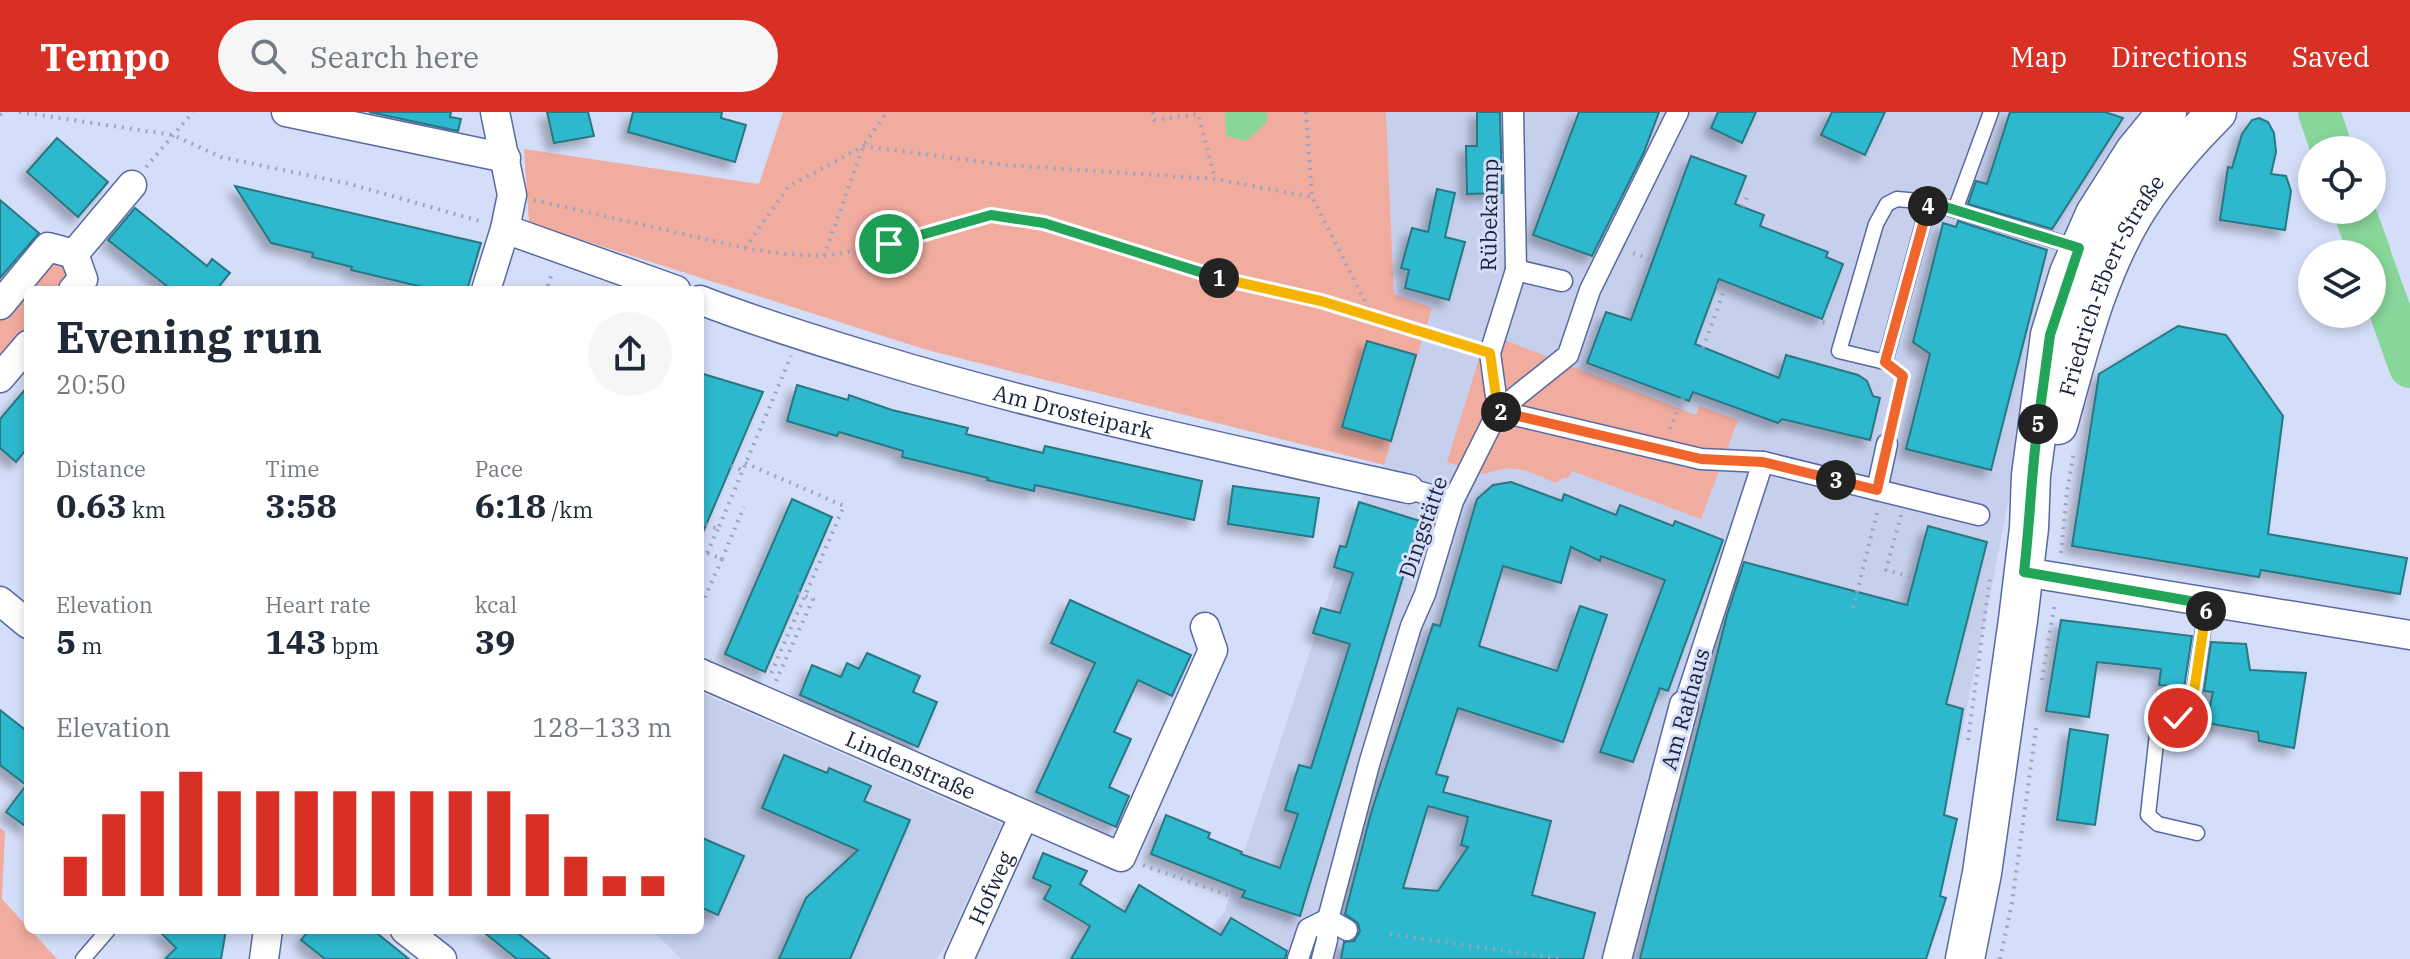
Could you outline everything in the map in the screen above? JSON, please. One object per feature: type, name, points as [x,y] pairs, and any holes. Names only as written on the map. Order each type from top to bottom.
[{"type":"main road","name":"Friedrich-Ebert-Straße","points":[[2029,528],[2105,272],[2138,207],[2163,172],[2217,112]]},
{"type":"main road","name":"Friedrich-Ebert-Straße","points":[[1965,959],[1982,873],[2024,572],[2031,475],[2050,335],[2079,248],[2114,182],[2158,115]]},
{"type":"main road","points":[[2158,115],[2168,136],[2169,151],[2163,172]]},
{"type":"main road","points":[[2050,335],[2057,360],[2064,370],[2073,373]]},
{"type":"street","points":[[286,112],[506,158]]},
{"type":"street","points":[[487,286],[512,195],[495,112]]},
{"type":"street","name":"Rübekamp","points":[[1498,411],[1490,353],[1516,270],[1513,112]]},
{"type":"street","name":"Dingstätte","points":[[1322,959],[1328,919],[1370,761],[1453,501],[1498,411],[1568,355],[1590,290],[1678,112]]},
{"type":"street","points":[[74,254],[132,185]]},
{"type":"street","points":[[505,229],[665,286]]},
{"type":"street","points":[[0,305],[48,247],[74,254]]},
{"type":"street","points":[[74,254],[83,279],[77,286]]},
{"type":"street","points":[[1516,270],[1590,290]]},
{"type":"street","name":"Am Drosteipark","points":[[704,302],[758,323],[994,393],[1156,434],[1453,501]]},
{"type":"street","points":[[0,378],[24,350]]},
{"type":"street","points":[[1498,411],[1701,459],[1763,462],[1979,515]]},
{"type":"street","points":[[1880,490],[1887,444]]},
{"type":"street","name":"Am Rathaus","points":[[1617,959],[1684,705],[1763,462]]},
{"type":"street","points":[[2024,572],[2410,635]]},
{"type":"street","points":[[0,601],[24,621]]},
{"type":"street","points":[[1121,857],[1213,650],[1205,627]]},
{"type":"street","name":"Lindenstraße","points":[[704,674],[768,691],[1024,815],[1121,857]]},
{"type":"street","name":"Hofweg","points":[[959,959],[1024,815]]},
{"type":"street","points":[[1298,959],[1308,929],[1328,919],[1347,930]]},
{"type":"street","points":[[264,959],[267,934]]},
{"type":"street","points":[[410,934],[442,959]]},
{"type":"lane","points":[[1955,210],[1991,112]]},
{"type":"lane","points":[[1929,202],[1885,362],[1839,351],[1870,241],[1887,204],[1897,199],[1929,202],[2079,248]]},
{"type":"lane","points":[[2197,833],[2158,824],[2148,815],[2157,734],[2164,725],[2178,718],[2193,698],[2207,604]]},
{"type":"lane","points":[[83,959],[105,934]]},
{"type":"path","points":[[19,112],[173,135],[221,157],[350,184],[505,229]]},
{"type":"path","points":[[132,185],[193,112]]},
{"type":"path","points":[[824,256],[863,146],[887,112]]},
{"type":"path","points":[[1153,112],[1154,120],[1198,114],[1215,179]]},
{"type":"path","points":[[1306,112],[1312,197],[1372,315]]},
{"type":"path","points":[[745,248],[788,187],[863,146],[1005,165],[1215,179],[1312,197]]},
{"type":"path","points":[[512,195],[745,248],[784,254],[824,256],[889,244],[991,215],[1044,223],[1220,278],[1372,315],[1490,353]]},
{"type":"path","points":[[1743,207],[1747,197]]},
{"type":"path","points":[[1717,285],[1821,321]]},
{"type":"path","points":[[1703,348],[1725,288]]},
{"type":"path","points":[[707,553],[800,336]]},
{"type":"path","points":[[1885,362],[1903,376],[1887,444]]},
{"type":"path","points":[[1662,450],[1683,398]]},
{"type":"path","points":[[745,463],[844,506],[768,691]]},
{"type":"path","points":[[731,466],[742,470]]},
{"type":"path","points":[[1853,608],[1880,490]]},
{"type":"path","points":[[704,599],[744,507]]},
{"type":"path","points":[[1900,517],[1886,570],[1914,578]]},
{"type":"path","points":[[706,524],[718,529]]},
{"type":"path","points":[[704,552],[722,559]]},
{"type":"path","points":[[768,691],[813,599],[798,593]]},
{"type":"path","points":[[2041,688],[2055,602]]},
{"type":"path","points":[[2000,959],[2012,903],[2037,719]]},
{"type":"path","points":[[1121,857],[1238,899],[1308,929]]},
{"type":"path","points":[[1390,934],[1561,959]]},
{"type":"shaded area","points":[[783,112],[1386,112],[1394,294],[1432,308],[1384,465],[927,350],[529,223],[524,149],[759,184]]},
{"type":"shaded area","points":[[1225,112],[1267,112],[1267,122],[1246,141],[1226,136]]},
{"type":"shaded area","points":[[1386,112],[2139,112],[2055,260],[1990,596],[1937,851],[1910,959],[1186,959],[1224,913],[1359,502],[1384,465],[1432,308],[1394,295]]},
{"type":"shaded area","points":[[48,260],[70,261],[67,286],[26,286]]},
{"type":"shaded area","points":[[24,288],[24,340],[0,369],[0,317]]},
{"type":"shaded area","points":[[1487,333],[1696,415],[1699,406],[1738,420],[1701,519],[1572,471],[1568,478],[1556,483],[1522,470],[1495,470],[1485,474],[1447,462]]},
{"type":"shaded area","points":[[704,694],[1002,824],[947,944],[936,959],[681,959],[656,934],[704,934]]},
{"type":"shaded area","points":[[0,828],[5,832],[2,899],[24,923],[24,934],[34,934],[57,959],[0,959]]},
{"type":"building","points":[[369,112],[451,112],[450,117],[461,119],[458,131]]},
{"type":"building","points":[[547,112],[588,112],[594,136],[554,143]]},
{"type":"building","points":[[633,112],[722,112],[721,118],[746,125],[735,162],[628,132]]},
{"type":"building","points":[[1477,112],[1500,112],[1502,193],[1467,194],[1466,146],[1477,146]]},
{"type":"building","points":[[1579,112],[1659,112],[1644,152],[1592,256],[1533,235]]},
{"type":"building","points":[[1718,112],[1756,112],[1742,143],[1711,128]]},
{"type":"building","points":[[1832,112],[1885,112],[1865,155],[1821,135]]},
{"type":"building","points":[[2010,112],[2105,112],[2123,118],[2052,229],[1968,204],[1976,181],[1987,184]]},
{"type":"building","points":[[2259,118],[2268,122],[2274,133],[2276,152],[2271,174],[2286,176],[2291,191],[2285,230],[2220,220],[2228,167],[2232,168],[2242,134],[2252,120]]},
{"type":"building","points":[[57,138],[108,182],[78,217],[27,172]]},
{"type":"building","points":[[1691,156],[1746,176],[1735,204],[1764,215],[1760,226],[1828,252],[1826,257],[1843,264],[1822,319],[1719,279],[1695,344],[1779,378],[1786,355],[1858,375],[1867,381],[1873,396],[1880,398],[1870,440],[1782,419],[1778,423],[1693,392],[1689,401],[1587,363],[1606,312],[1631,320]]},
{"type":"building","points":[[235,186],[481,243],[468,286],[418,286],[351,270],[352,267],[312,257],[313,253],[271,243]]},
{"type":"building","points":[[1437,189],[1455,193],[1445,237],[1465,242],[1449,300],[1405,288],[1409,270],[1401,268],[1412,228],[1428,232]]},
{"type":"building","points":[[0,200],[39,233],[0,278]]},
{"type":"building","points":[[135,208],[207,266],[212,259],[230,273],[219,286],[167,286],[108,240]]},
{"type":"building","points":[[1958,221],[2047,250],[1991,470],[1906,449],[1930,354],[1913,342],[1943,223],[1956,227]]},
{"type":"building","points":[[2178,326],[2226,335],[2283,416],[2268,534],[2407,558],[2400,594],[2261,570],[2259,577],[2072,546],[2099,374]]},
{"type":"building","points":[[1367,341],[1416,355],[1391,441],[1342,427]]},
{"type":"building","points":[[704,374],[763,392],[704,530]]},
{"type":"building","points":[[797,385],[848,400],[849,395],[892,410],[968,428],[966,434],[1043,453],[1045,446],[1202,481],[1194,520],[1035,485],[1034,491],[987,480],[902,457],[903,451],[839,432],[837,436],[787,421]]},
{"type":"building","points":[[24,391],[24,452],[16,462],[0,448],[0,419]]},
{"type":"building","points":[[1511,482],[1562,501],[1564,494],[1616,515],[1620,505],[1673,526],[1675,521],[1723,540],[1668,691],[1660,688],[1633,762],[1600,752],[1665,580],[1601,556],[1600,561],[1571,547],[1561,583],[1503,566],[1479,646],[1557,671],[1580,606],[1607,615],[1563,742],[1458,708],[1436,774],[1448,777],[1443,792],[1551,821],[1532,895],[1595,913],[1583,959],[1341,959],[1344,942],[1354,941],[1360,931],[1358,923],[1345,914],[1371,813],[1433,624],[1440,626],[1477,499],[1493,485]],"holes":[[[1428,806],[1468,817],[1461,845],[1468,847],[1438,891],[1403,888]]]},
{"type":"building","points":[[1233,486],[1319,498],[1313,537],[1228,524]]},
{"type":"building","points":[[792,499],[832,517],[765,672],[725,654]]},
{"type":"building","points":[[1359,502],[1420,521],[1300,916],[1242,897],[1245,891],[1151,854],[1166,815],[1210,833],[1208,838],[1241,854],[1280,868],[1298,814],[1285,810],[1299,765],[1311,768],[1350,644],[1313,633],[1321,608],[1340,613],[1353,573],[1334,567],[1340,546],[1346,547]]},
{"type":"building","points":[[1928,526],[1987,542],[1946,704],[1963,709],[1944,815],[1957,819],[1940,896],[1946,898],[1926,959],[1640,959],[1727,615],[1744,562],[1907,605]]},
{"type":"building","points":[[1070,600],[1191,655],[1172,696],[1138,680],[1114,732],[1131,739],[1109,787],[1129,796],[1116,827],[1036,792],[1095,663],[1051,643]]},
{"type":"building","points":[[2061,620],[2192,636],[2184,688],[2159,685],[2161,669],[2097,662],[2089,717],[2046,711]]},
{"type":"building","points":[[2211,642],[2246,644],[2250,670],[2306,673],[2294,748],[2259,741],[2258,732],[2206,723],[2213,692],[2204,691]]},
{"type":"building","points":[[867,653],[920,676],[913,692],[937,702],[918,747],[800,695],[812,665],[841,677],[847,663],[859,669]]},
{"type":"building","points":[[0,710],[24,729],[24,783],[0,765]]},
{"type":"building","points":[[2070,729],[2108,735],[2095,825],[2057,820]]},
{"type":"building","points":[[784,755],[827,773],[829,768],[871,786],[864,801],[910,820],[850,959],[779,959],[806,898],[858,850],[762,808]]},
{"type":"building","points":[[24,788],[24,825],[6,812]]},
{"type":"building","points":[[704,839],[744,856],[718,915],[704,909]]},
{"type":"building","points":[[1043,853],[1087,871],[1080,884],[1125,912],[1139,885],[1221,935],[1231,918],[1287,951],[1285,959],[1071,959],[1090,926],[1044,899],[1051,886],[1033,878]]},
{"type":"building","points":[[162,934],[225,934],[221,959],[165,959],[176,948]]},
{"type":"building","points":[[306,934],[378,934],[409,959],[325,959],[301,940]]},
{"type":"building","points":[[486,934],[519,934],[550,959],[517,959]]},
{"type":"waterway","points":[[2319,112],[2327,136]]},
{"type":"waterway","points":[[2359,224],[2365,240]]},
{"type":"waterway","points":[[2386,300],[2410,367]]},
{"type":"route","points":[[889,244],[991,215],[1044,223],[1220,278],[1372,315],[1490,353],[1498,411],[1701,459],[1763,462],[1877,490],[1903,376],[1885,362],[1929,202],[2079,248],[2050,335],[2031,475],[2024,572],[2207,604],[2193,698],[2178,718]]}]
